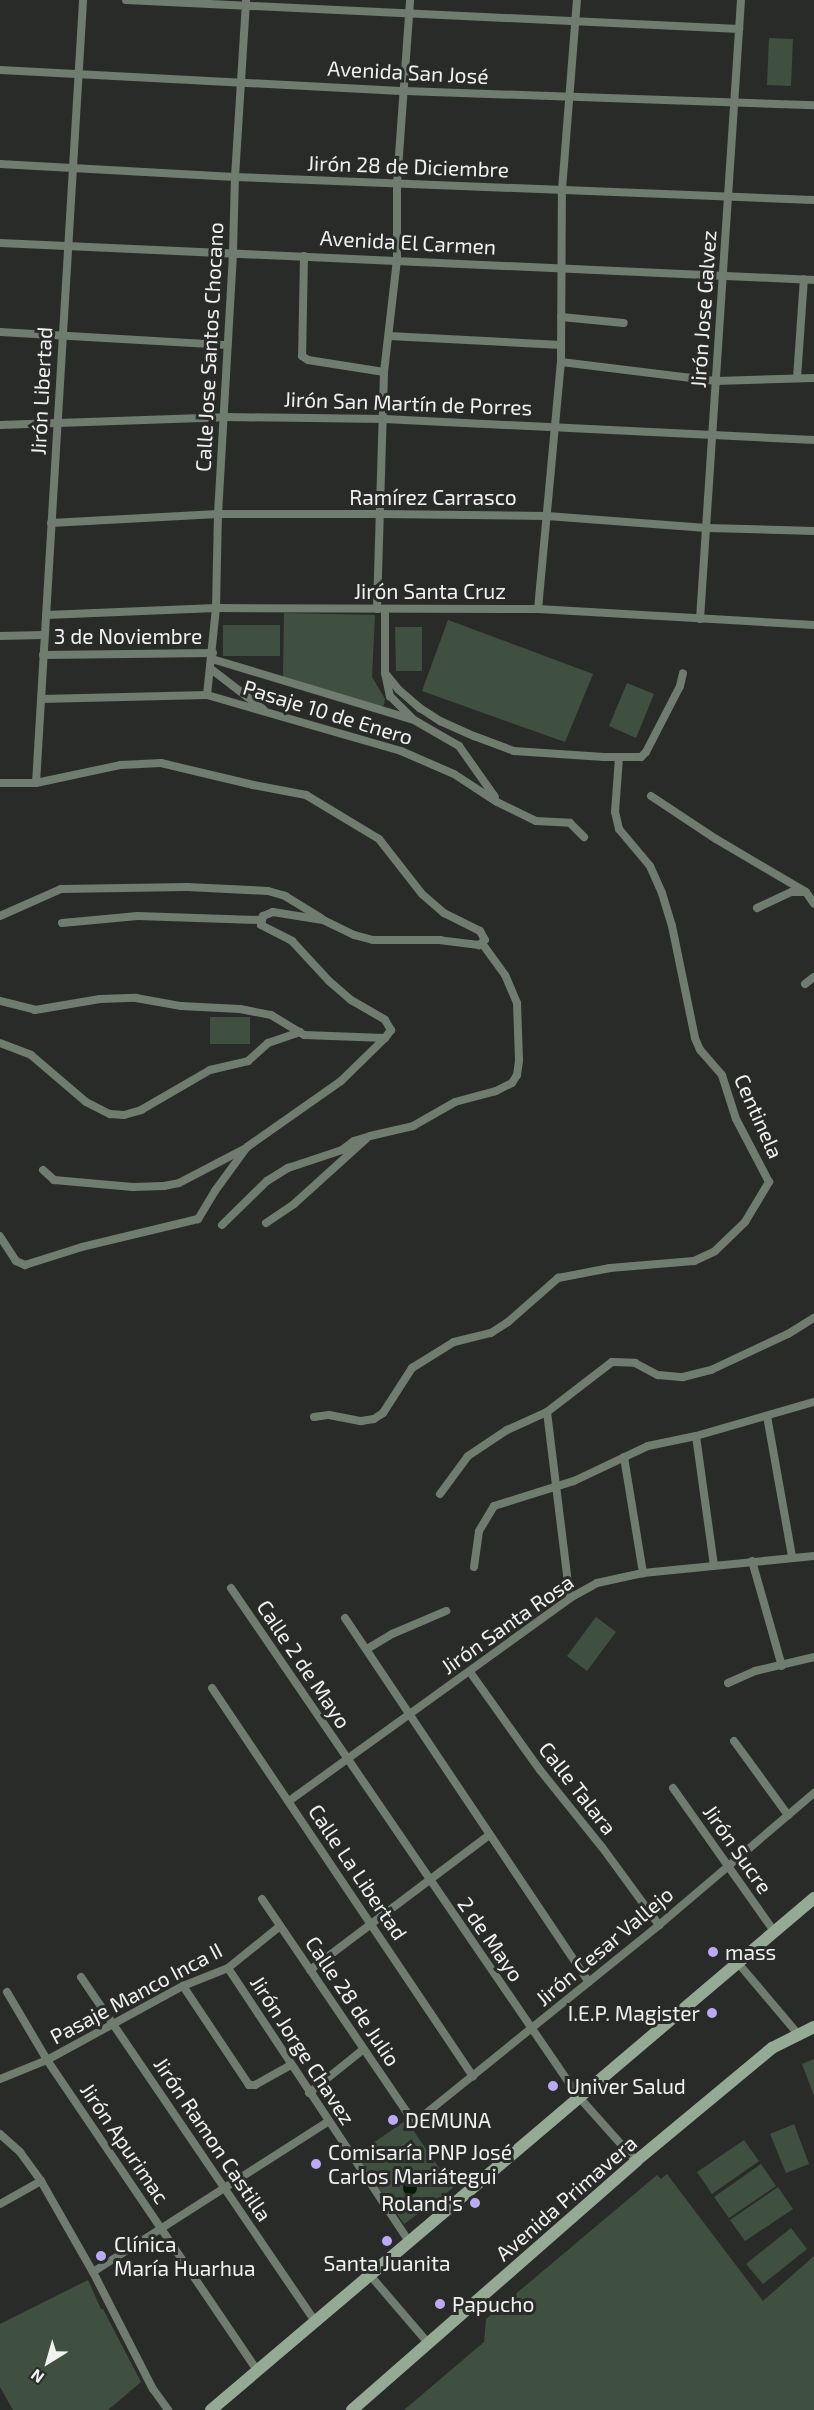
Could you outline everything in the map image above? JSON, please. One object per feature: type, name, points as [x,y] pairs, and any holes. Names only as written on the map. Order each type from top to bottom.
[{"type":"main road","points":[[211,2410],[408,2240],[814,1898]]},
{"type":"main road","name":"Avenida Primavera","points":[[352,2410],[636,2162],[772,2048],[814,2027]]},
{"type":"street","name":"Jirón Libertad","points":[[36,783],[83,0]]},
{"type":"street","points":[[126,0],[245,3],[739,29]]},
{"type":"street","points":[[410,0],[397,183],[397,260],[384,372],[379,514],[385,673],[390,696],[414,720],[459,746],[497,802]]},
{"type":"street","points":[[538,609],[561,362],[562,190],[577,0]]},
{"type":"street","name":"Jirón Jose Galvez","points":[[700,620],[741,0]]},
{"type":"street","name":"Calle Jose Santos Chocano","points":[[207,695],[213,656],[216,608],[218,514],[234,252],[235,177],[245,3]]},
{"type":"street","name":"Avenida San José","points":[[0,70],[405,91],[814,105]]},
{"type":"street","name":"Jirón 28 de Diciembre","points":[[0,164],[235,177],[814,200]]},
{"type":"street","name":"Avenida El Carmen","points":[[0,243],[814,280]]},
{"type":"street","points":[[304,256],[302,356],[308,360],[384,372]]},
{"type":"street","points":[[797,378],[804,279]]},
{"type":"street","points":[[561,317],[624,323]]},
{"type":"street","points":[[0,332],[228,345]]},
{"type":"street","points":[[389,336],[561,345]]},
{"type":"street","points":[[561,362],[716,381],[814,378]]},
{"type":"street","name":"Jirón San Martín de Porres","points":[[0,425],[224,417],[384,419],[814,440]]},
{"type":"street","name":"Ramírez Carrasco","points":[[51,523],[218,514],[379,514],[547,516],[707,528],[814,531]]},
{"type":"street","name":"Jirón Santa Cruz","points":[[45,615],[216,608],[538,609],[814,625]]},
{"type":"street","points":[[0,636],[44,635]]},
{"type":"street","name":"3 de Noviembre","points":[[43,655],[213,656],[414,720]]},
{"type":"street","points":[[211,669],[266,711]]},
{"type":"street","points":[[385,673],[409,700],[440,721],[514,751],[540,755],[619,757],[641,757],[646,752],[680,686],[683,673]]},
{"type":"street","name":"Pasaje 10 de Enero","points":[[41,699],[207,695],[401,751],[454,774],[497,802],[536,820],[570,823],[584,837]]},
{"type":"street","name":"Centinela","points":[[314,1417],[329,1415],[361,1421],[374,1419],[383,1413],[412,1368],[454,1342],[491,1333],[508,1322],[558,1278],[610,1268],[694,1261],[715,1251],[745,1222],[769,1182],[736,1119],[722,1075],[700,1050],[695,1038],[672,926],[662,893],[650,866],[626,841],[619,829],[615,812],[619,757]]},
{"type":"street","points":[[0,783],[36,783],[121,765],[161,763],[306,795],[379,839],[423,894],[444,913],[484,935],[483,943],[505,975],[516,1003],[519,1035],[518,1075],[504,1088],[455,1102],[413,1126],[354,1141],[342,1150],[281,1172],[267,1181],[222,1225]]},
{"type":"street","points":[[651,796],[716,839],[806,892],[814,904]]},
{"type":"street","points":[[0,916],[61,889],[187,887],[250,889],[285,896],[354,935],[373,940],[483,943]]},
{"type":"street","points":[[757,908],[792,892],[806,892]]},
{"type":"street","points":[[62,923],[138,916],[260,920],[263,916],[273,912],[324,920]]},
{"type":"street","points":[[43,1170],[54,1180],[133,1187],[179,1183],[247,1148],[341,1081],[385,1038],[391,1030],[385,1020],[351,1000],[329,981],[292,940],[267,930],[261,925],[260,920]]},
{"type":"street","points":[[805,984],[814,978]]},
{"type":"street","points":[[0,1001],[35,1010],[100,999],[136,998],[181,1006],[240,1009],[271,1015],[300,1032],[313,1036],[385,1038]]},
{"type":"street","points":[[0,1044],[31,1055],[86,1102],[110,1114],[124,1115],[141,1110],[210,1070],[248,1061],[268,1043],[300,1032]]},
{"type":"street","points":[[266,1223],[294,1204],[370,1136]]},
{"type":"street","points":[[0,1236],[16,1261],[25,1264],[82,1247],[198,1219],[215,1191],[247,1148]]},
{"type":"street","points":[[440,1494],[468,1456],[507,1430],[547,1412],[612,1362],[635,1363],[658,1375],[683,1377],[711,1370],[788,1334],[814,1318]]},
{"type":"street","points":[[474,1567],[479,1531],[494,1506],[574,1481],[648,1446],[696,1436],[814,1402]]},
{"type":"street","points":[[547,1412],[570,1598]]},
{"type":"street","points":[[766,1416],[792,1557]]},
{"type":"street","points":[[696,1436],[714,1565]]},
{"type":"street","points":[[624,1457],[643,1574]]},
{"type":"street","name":"Jirón Santa Rosa","points":[[289,1801],[570,1598],[597,1584],[643,1574],[814,1556]]},
{"type":"street","points":[[752,1561],[782,1666]]},
{"type":"street","name":"Calle 2 de Mayo","points":[[231,1588],[347,1760]]},
{"type":"street","points":[[368,1649],[393,1634],[446,1611]]},
{"type":"street","points":[[345,1618],[368,1649],[489,1835],[589,1982]]},
{"type":"street","points":[[728,1683],[755,1671],[814,1657]]},
{"type":"street","name":"Calle Talara","points":[[470,1672],[540,1770],[602,1847],[659,1925]]},
{"type":"street","name":"Calle La Libertad","points":[[212,1688],[473,2077]]},
{"type":"street","points":[[734,1741],[788,1815]]},
{"type":"street","name":"2 de Mayo","points":[[347,1760],[578,2096],[636,2162]]},
{"type":"street","name":"Jirón Sucre","points":[[673,1788],[774,1931]]},
{"type":"street","name":"Jirón Cesar Vallejo","points":[[414,2123],[659,1925],[814,1793]]},
{"type":"street","points":[[310,1970],[489,1835]]},
{"type":"street","name":"Calle 28 de Julio","points":[[262,1899],[414,2123]]},
{"type":"street","name":"Pasaje Manco Inca II","points":[[0,2079],[47,2060],[111,2023],[183,1986],[228,1968],[280,1926]]},
{"type":"street","points":[[738,1963],[798,2034]]},
{"type":"street","name":"Jirón Jorge Chavez","points":[[228,1968],[408,2240]]},
{"type":"street","name":"Jirón Ramon Castilla","points":[[81,1977],[315,2321]]},
{"type":"street","points":[[183,1986],[249,2085],[255,2085],[291,2065]]},
{"type":"street","name":"Jirón Apurimac","points":[[8,1992],[47,2060],[257,2370]]},
{"type":"street","points":[[309,2093],[364,2049]]},
{"type":"street","points":[[93,2272],[328,2122]]},
{"type":"street","points":[[0,2134],[20,2152],[41,2181],[93,2272],[153,2390],[168,2410]]},
{"type":"street","points":[[0,2204],[41,2181]]},
{"type":"street","points":[[369,2274],[429,2344]]},
{"type":"shaded area","points":[[769,38],[793,39],[791,86],[767,85]]},
{"type":"shaded area","points":[[284,613],[375,615],[372,677],[385,699],[384,705],[381,707],[283,678]]},
{"type":"shaded area","points":[[448,620],[593,674],[565,742],[422,691]]},
{"type":"shaded area","points":[[223,625],[280,625],[280,656],[223,656]]},
{"type":"shaded area","points":[[395,627],[422,627],[422,671],[396,671]]},
{"type":"shaded area","points":[[627,683],[654,694],[636,738],[609,726]]},
{"type":"shaded area","points":[[210,1017],[250,1017],[250,1044],[210,1044]]},
{"type":"shaded area","points":[[596,1617],[616,1632],[587,1671],[567,1656]]},
{"type":"shaded area","points":[[814,2059],[814,2096],[802,2064]]},
{"type":"shaded area","points":[[406,2120],[453,2188],[404,2224],[356,2155]]},
{"type":"shaded area","points":[[794,2124],[809,2164],[786,2173],[770,2134]]},
{"type":"shaded area","points":[[744,2140],[759,2161],[712,2194],[697,2172]]},
{"type":"shaded area","points":[[761,2164],[776,2186],[729,2218],[714,2197]]},
{"type":"shaded area","points":[[667,2174],[763,2301],[814,2256],[814,2410],[404,2410],[484,2342],[486,2319],[657,2175],[661,2179]]},
{"type":"shaded area","points":[[410,2181],[415,2183],[417,2188],[415,2193],[410,2195],[405,2193],[403,2188],[405,2183]]},
{"type":"shaded area","points":[[778,2187],[793,2209],[745,2241],[730,2220]]},
{"type":"shaded area","points":[[791,2228],[807,2249],[763,2284],[746,2264]]},
{"type":"shaded area","points":[[88,2280],[101,2309],[141,2382],[108,2410],[13,2410],[0,2387],[0,2324]]},
{"type":"place","name":"mass","points":[[713,1952]]},
{"type":"place","name":"I.E.P. Magister","points":[[712,2013]]},
{"type":"place","name":"Univer Salud","points":[[553,2086]]},
{"type":"place","name":"DEMUNA","points":[[393,2120]]},
{"type":"place","name":"Comisaría PNP José Carlos Mariátegui","points":[[316,2164]]},
{"type":"place","name":"Roland's","points":[[475,2203]]},
{"type":"place","name":"Santa Juanita","points":[[387,2241]]},
{"type":"place","name":"Clínica María Huarhua","points":[[101,2256]]},
{"type":"place","name":"Papucho","points":[[440,2304]]}]
